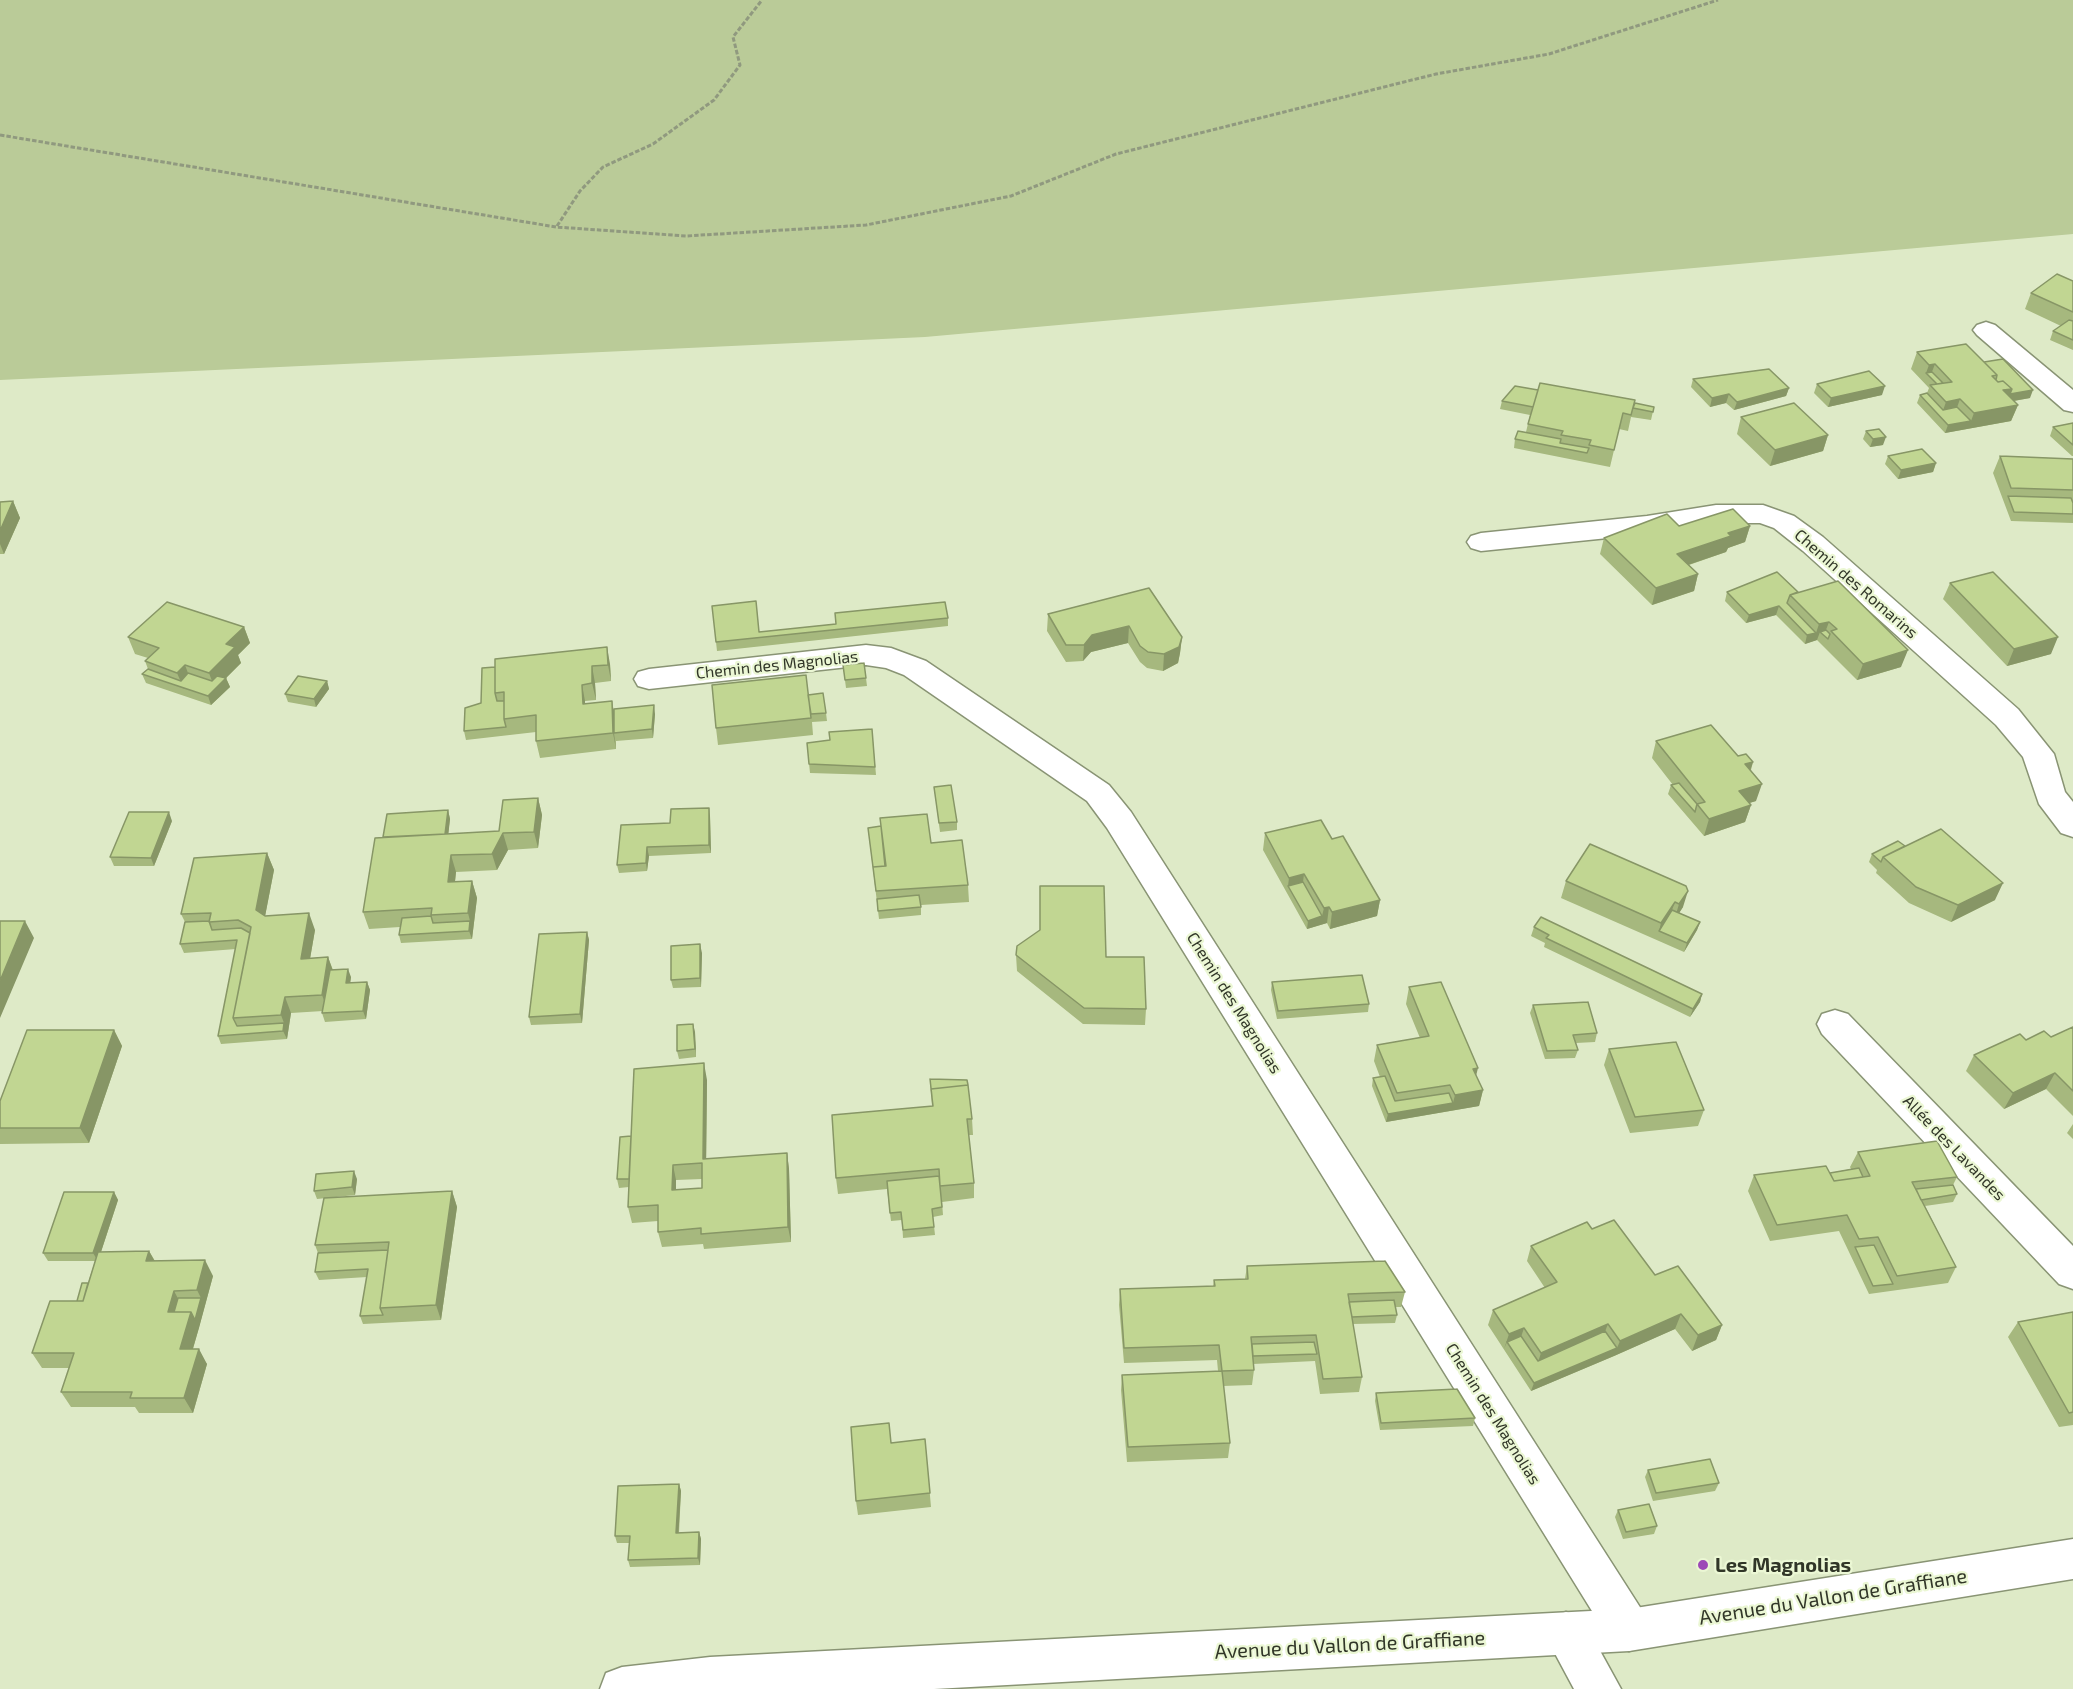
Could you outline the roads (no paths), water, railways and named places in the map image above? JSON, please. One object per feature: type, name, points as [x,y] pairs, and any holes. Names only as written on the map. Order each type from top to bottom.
[{"type":"street","points":[[1986,330],[2073,404]]},
{"type":"street","name":"Chemin des Romarins","points":[[1481,542],[1647,525],[1724,513],[1762,514],[1784,522],[1821,551],[2007,717],[2038,754],[2062,791],[2073,825]]},
{"type":"street","name":"Chemin des Magnolias","points":[[648,679],[866,655],[891,658],[915,668],[1098,794],[1125,831],[1629,1630]]},
{"type":"street","name":"Allée des Lavandes","points":[[1835,1024],[2073,1272]]},
{"type":"street","name":"Avenue du Vallon de Graffiane","points":[[622,1689],[710,1679],[1629,1630],[2073,1559]]},
{"type":"street","points":[[1566,1633],[1599,1689]]},
{"type":"place","name":"Les Magnolias","points":[[1703,1565]]}]
